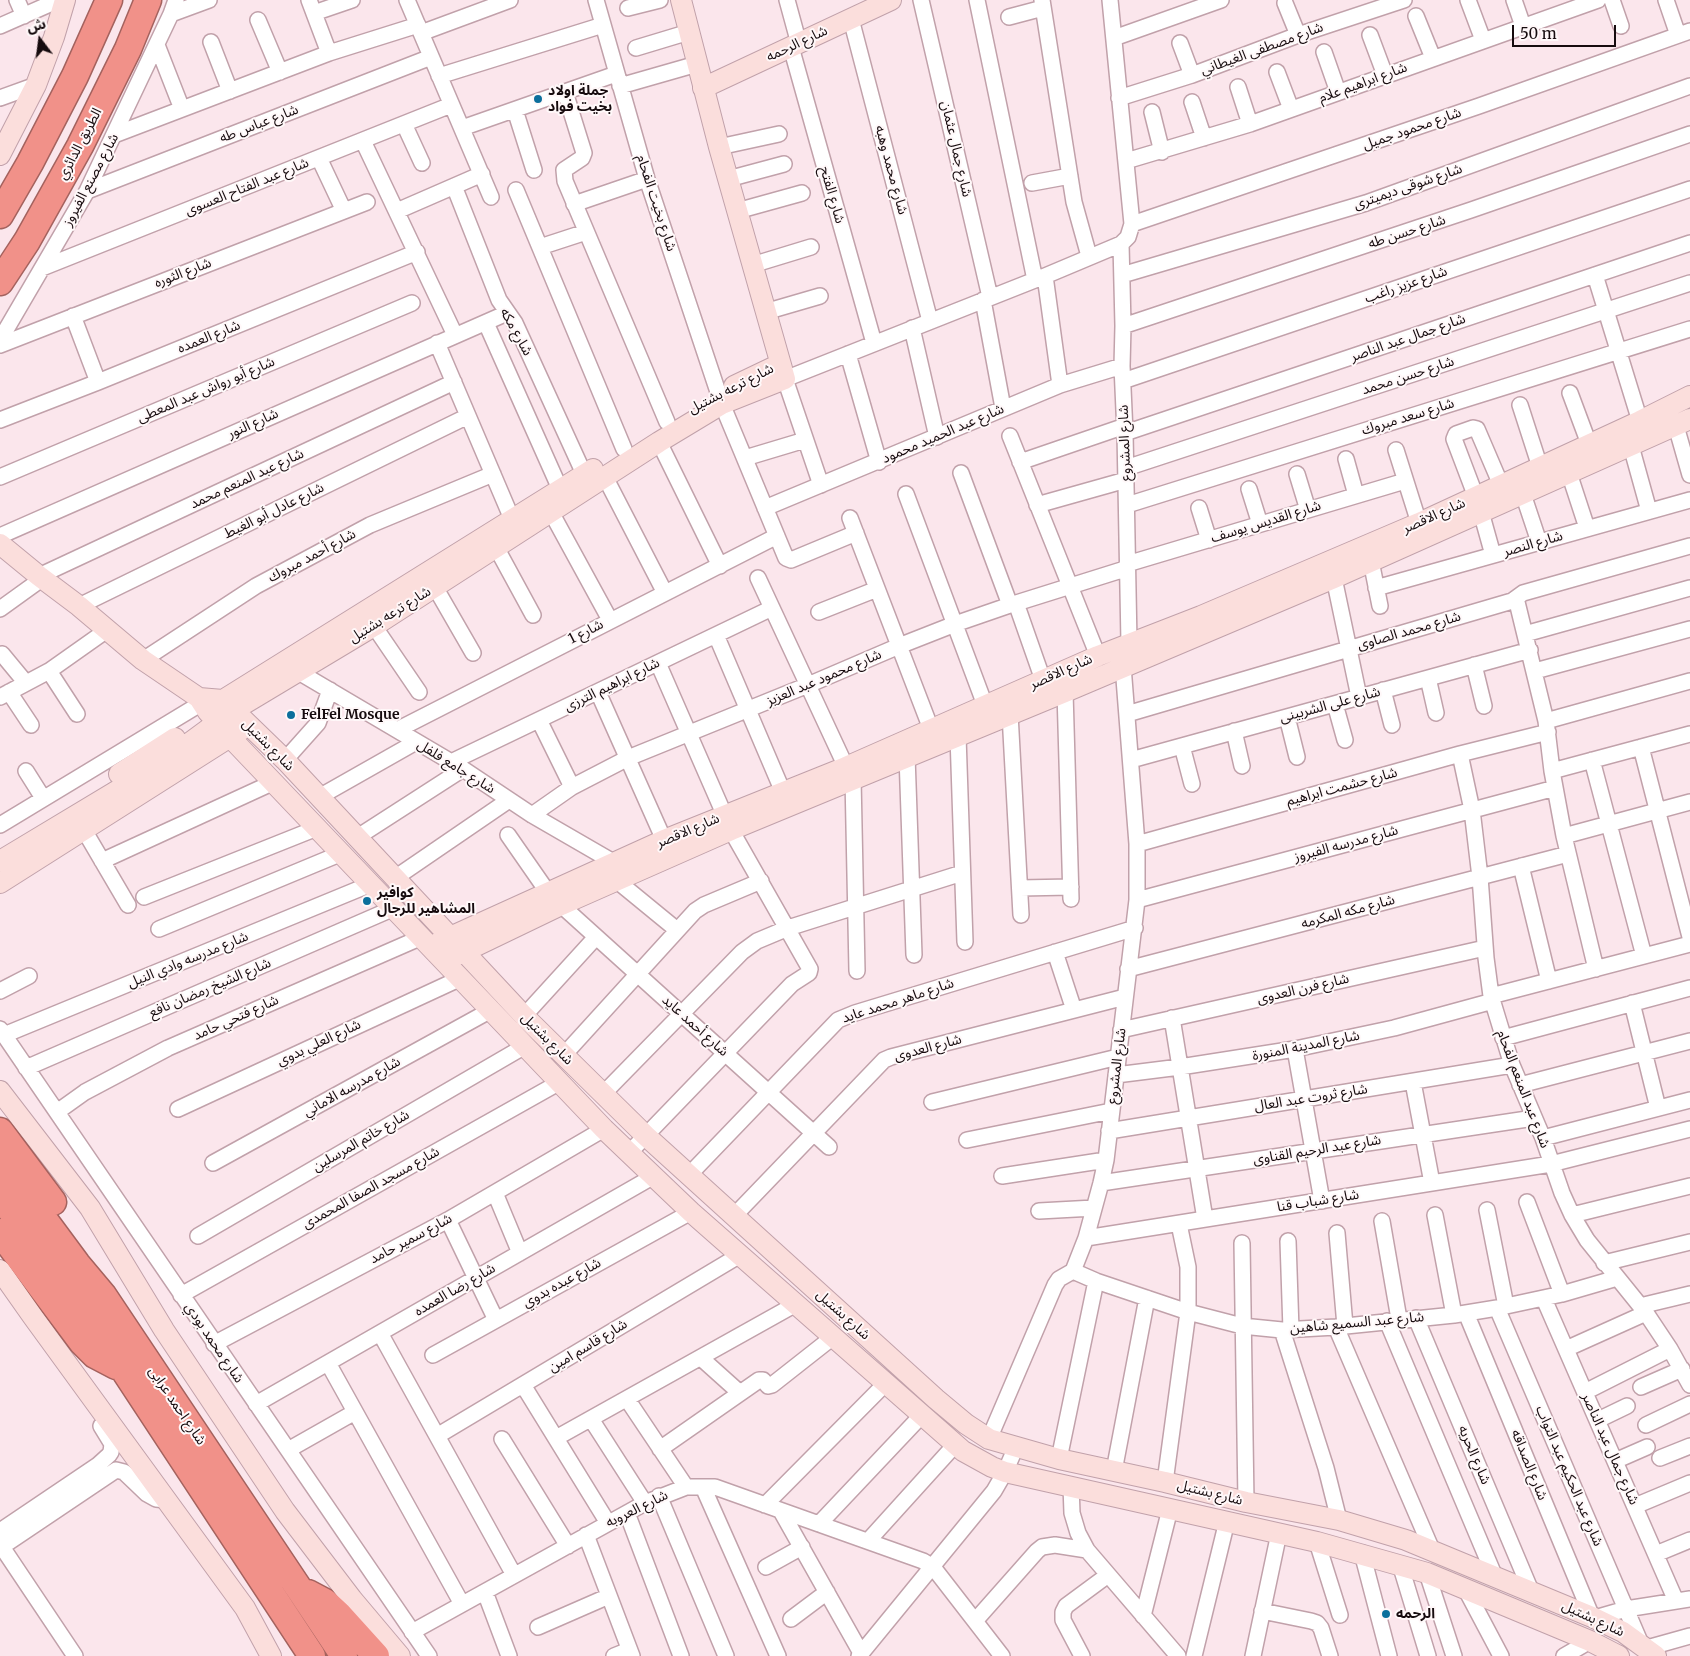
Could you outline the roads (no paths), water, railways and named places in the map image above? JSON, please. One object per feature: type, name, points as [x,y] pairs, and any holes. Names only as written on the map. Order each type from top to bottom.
[{"type":"highway","points":[[0,215],[71,85],[109,0]]},
{"type":"highway","name":"الطريق الدائري","points":[[0,282],[26,241],[80,146],[128,49],[148,0]]},
{"type":"highway","points":[[0,1130],[71,1229],[89,1260],[102,1295]]},
{"type":"highway","name":"شارع احمد عرابى","points":[[0,1163],[102,1295],[288,1596],[312,1656]]},
{"type":"highway","name":"شارع احمد عرابى","points":[[0,1196],[72,1291],[124,1370],[288,1596],[344,1656]]},
{"type":"highway","points":[[0,1232],[82,1342],[96,1355],[124,1370]]},
{"type":"highway","points":[[296,1656],[288,1596],[312,1594],[338,1614],[376,1656]]},
{"type":"street","points":[[17,0],[24,16]]},
{"type":"street","points":[[0,26],[59,0]]},
{"type":"street","points":[[1,152],[36,85],[54,37],[65,0]]},
{"type":"street","points":[[174,7],[209,0]]},
{"type":"street","points":[[329,53],[312,7],[352,0]]},
{"type":"street","points":[[407,0],[491,196]]},
{"type":"street","points":[[114,135],[329,53],[419,29],[510,0]]},
{"type":"street","name":"شارع بخيت الفحام","points":[[596,0],[647,179],[721,398]]},
{"type":"street","points":[[628,8],[660,0]]},
{"type":"street","name":"شارع ترعه بشتيل","points":[[681,0],[719,147],[782,372]]},
{"type":"street","name":"شارع الفتح","points":[[787,0],[795,45],[874,343]]},
{"type":"street","name":"شارع الرحمه","points":[[703,88],[795,45],[859,10],[891,0]]},
{"type":"street","name":"شارع جمال عثمان","points":[[922,0],[987,299],[1003,408]]},
{"type":"street","points":[[977,0],[1040,278],[1060,385]]},
{"type":"street","points":[[1110,0],[1132,224],[1128,237],[1121,244]]},
{"type":"street","points":[[1114,38],[1221,0]]},
{"type":"street","name":"شارع مصطفى الغيطاني","points":[[1120,98],[1192,75],[1404,0]]},
{"type":"street","points":[[1468,0],[1483,40]]},
{"type":"street","points":[[1514,0],[1523,26]]},
{"type":"street","name":"شارع ابراهيم علام","points":[[1126,162],[1250,124],[1523,26],[1571,5],[1598,0]]},
{"type":"street","points":[[1612,0],[1621,26]]},
{"type":"street","points":[[1666,0],[1684,33]]},
{"type":"street","points":[[1286,3],[1298,36]]},
{"type":"street","points":[[1009,16],[1043,4],[1074,202],[1089,256]]},
{"type":"street","name":"شارع مصنع الفيروز","points":[[0,340],[87,191],[174,7]]},
{"type":"street","name":"شارع محمد وهبه","points":[[859,10],[930,321]]},
{"type":"street","points":[[1416,16],[1433,58]]},
{"type":"street","points":[[258,20],[280,72]]},
{"type":"street","points":[[439,76],[603,25]]},
{"type":"street","points":[[636,48],[689,32]]},
{"type":"street","name":"شارع محمود جميل","points":[[1132,224],[1488,103],[1684,33]]},
{"type":"street","points":[[1370,35],[1385,75]]},
{"type":"street","points":[[210,42],[230,91]]},
{"type":"street","points":[[1180,43],[1192,75]]},
{"type":"street","points":[[157,45],[182,109]]},
{"type":"street","points":[[1324,52],[1338,92]]},
{"type":"street","name":"شارع عباس طه","points":[[87,191],[431,57]]},
{"type":"street","points":[[462,128],[565,92],[697,64]]},
{"type":"street","points":[[1277,72],[1291,109]]},
{"type":"street","points":[[0,98],[36,85]]},
{"type":"street","name":"شارع شوقى ديميترى","points":[[1122,275],[1366,203],[1690,86]]},
{"type":"street","points":[[1238,87],[1250,124]]},
{"type":"street","points":[[565,92],[584,153],[582,158],[564,170],[565,182],[667,422]]},
{"type":"street","points":[[1192,102],[1204,138]]},
{"type":"street","name":"شارع عبد الفتاح العسوى","points":[[42,268],[452,105]]},
{"type":"street","points":[[515,110],[534,170]]},
{"type":"street","points":[[1152,112],[1162,152]]},
{"type":"street","points":[[404,124],[422,163]]},
{"type":"street","points":[[719,147],[779,134]]},
{"type":"street","name":"شارع حسن طه","points":[[1123,326],[1472,210],[1690,134]]},
{"type":"street","points":[[363,141],[455,335]]},
{"type":"street","points":[[319,158],[344,211]]},
{"type":"street","points":[[728,179],[784,164]]},
{"type":"street","points":[[397,211],[482,174]]},
{"type":"street","points":[[1032,183],[1070,176]]},
{"type":"street","points":[[574,204],[647,179]]},
{"type":"street","name":"شارع مكه","points":[[454,186],[499,300],[515,323],[584,474]]},
{"type":"street","name":"شارع عزيز راغب","points":[[1123,381],[1690,189]]},
{"type":"street","points":[[516,190],[624,449]]},
{"type":"street","points":[[737,211],[802,193]]},
{"type":"street","name":"شارع الثوره","points":[[0,344],[367,202]]},
{"type":"street","points":[[540,247],[586,232]]},
{"type":"street","name":"شارع جمال عبد الناصر","points":[[1020,462],[1125,430],[1690,243]]},
{"type":"street","name":"شارع ترعه بشتيل","points":[[0,850],[512,519],[667,422],[782,372],[848,354],[1121,244]]},
{"type":"street","name":"شارع المشروع","points":[[1121,244],[1129,643]]},
{"type":"street","points":[[752,265],[812,247]]},
{"type":"street","name":"شارع العمده","points":[[0,420],[417,252]]},
{"type":"street","points":[[1594,275],[1618,352],[1639,435],[1649,511]]},
{"type":"street","name":"شارع حسن محمد","points":[[1037,505],[1690,283]]},
{"type":"street","points":[[765,312],[820,296]]},
{"type":"street","name":"شارع أبو رواش عبد المعطى","points":[[0,477],[412,303]]},
{"type":"street","name":"شارع النور","points":[[0,536],[455,335],[507,314]]},
{"type":"street","points":[[73,316],[98,382]]},
{"type":"street","points":[[486,323],[560,489]]},
{"type":"street","points":[[912,328],[937,437]]},
{"type":"street","name":"شارع سعد مبروك","points":[[1126,505],[1690,329]]},
{"type":"street","points":[[437,343],[512,519]]},
{"type":"street","points":[[848,354],[879,462]]},
{"type":"street","name":"شارع عبد الحميد محمود","points":[[766,508],[1060,385],[1122,366]]},
{"type":"street","points":[[782,372],[821,485]]},
{"type":"street","name":"شارع عبد المنعم محمد","points":[[0,609],[41,577],[454,382]]},
{"type":"street","points":[[1570,393],[1589,444]]},
{"type":"street","name":"شارع الاقصر","points":[[444,961],[457,945],[555,899],[850,772],[931,729],[1098,656],[1201,616],[1419,523],[1523,494],[1569,473],[1639,435],[1690,396]]},
{"type":"street","points":[[721,398],[786,558],[789,560],[856,533]]},
{"type":"street","name":"شارع ترعه بشتيل","points":[[0,824],[43,798],[215,710],[297,671],[374,626],[659,442],[721,398]]},
{"type":"street","points":[[1520,405],[1540,467]]},
{"type":"street","name":"شارع عادل أبو الغيط","points":[[79,606],[468,416]]},
{"type":"street","points":[[1683,423],[1689,470]]},
{"type":"street","name":"شارع الاقصر","points":[[615,872],[664,840],[728,823],[783,792],[906,756],[958,736],[1334,578],[1371,561],[1478,505],[1501,485],[1589,444],[1639,435],[1683,423]]},
{"type":"street","points":[[1493,555],[1478,505],[1454,439],[1456,434],[1473,428],[1477,429],[1501,485]]},
{"type":"street","points":[[1010,436],[1098,656]]},
{"type":"street","points":[[745,458],[805,440]]},
{"type":"street","points":[[659,442],[720,566]]},
{"type":"street","points":[[1396,450],[1419,523]]},
{"type":"street","points":[[1346,459],[1356,495]]},
{"type":"street","points":[[960,473],[1043,680]]},
{"type":"street","points":[[1569,473],[1587,528]]},
{"type":"street","name":"شارع أحمد مبروك","points":[[143,660],[256,586],[370,526],[493,474]]},
{"type":"street","points":[[1297,474],[1308,510]]},
{"type":"street","points":[[605,477],[665,593]]},
{"type":"street","name":"شارع القديس يوسف","points":[[1128,566],[1405,480]]},
{"type":"street","points":[[1249,489],[1260,524]]},
{"type":"street","points":[[906,494],[985,705]]},
{"type":"street","points":[[1523,494],[1539,542]]},
{"type":"street","name":"شارع النصر","points":[[1376,588],[1690,500]]},
{"type":"street","points":[[1199,508],[1209,540]]},
{"type":"street","points":[[551,512],[610,620]]},
{"type":"street","points":[[850,518],[931,729]]},
{"type":"street","name":"شارع 1","points":[[397,730],[777,536]]},
{"type":"street","name":"شارع بشتيل","points":[[0,544],[79,606],[143,660],[215,710],[248,724],[285,760],[356,838],[563,1056],[646,1136],[966,1424],[989,1438],[1016,1448],[1246,1502],[1339,1520],[1406,1540],[1594,1617],[1623,1632],[1648,1649]]},
{"type":"street","name":"شارع محمد الصاوى","points":[[1127,714],[1512,601],[1522,592],[1690,546]]},
{"type":"street","points":[[496,547],[534,615]]},
{"type":"street","points":[[1371,561],[1380,606]]},
{"type":"street","name":"شارع محمود عبد العزيز","points":[[532,815],[572,787],[628,758],[955,624],[1128,566]]},
{"type":"street","points":[[758,578],[850,772],[857,971]]},
{"type":"street","points":[[1334,578],[1359,697]]},
{"type":"street","points":[[435,587],[473,653]]},
{"type":"street","points":[[1525,634],[1690,588]]},
{"type":"street","points":[[819,612],[877,589]]},
{"type":"street","points":[[1516,598],[1547,726],[1552,771],[1564,836],[1596,969]]},
{"type":"street","name":"شارع ابراهيم الترزى","points":[[356,838],[457,766],[539,720],[772,608]]},
{"type":"street","points":[[374,626],[419,692]]},
{"type":"street","points":[[1535,671],[1690,629]]},
{"type":"street","points":[[31,725],[5,694],[48,671],[107,630]]},
{"type":"street","points":[[716,635],[783,792]]},
{"type":"street","name":"شارع على الشربينى","points":[[1130,760],[1530,650]]},
{"type":"street","points":[[2,654],[26,683]]},
{"type":"street","points":[[629,1153],[792,984],[809,973],[810,969],[728,823],[658,663]]},
{"type":"street","name":"شارع المشروع","points":[[1073,1271],[1086,1238],[1106,1160],[1137,900],[1137,844],[1124,666]]},
{"type":"street","points":[[1474,666],[1484,706]]},
{"type":"street","points":[[48,671],[77,714]]},
{"type":"street","name":"شارع جامع فلفل","points":[[297,671],[457,766],[532,815],[615,872],[677,930]]},
{"type":"street","points":[[1428,678],[1436,713]]},
{"type":"street","points":[[1547,726],[1690,681]]},
{"type":"street","points":[[285,760],[318,723],[330,690]]},
{"type":"street","points":[[1383,690],[1392,725]]},
{"type":"street","points":[[598,692],[664,840]]},
{"type":"street","points":[[1020,888],[1071,893],[1064,692]]},
{"type":"street","points":[[1335,704],[1345,740]]},
{"type":"street","points":[[0,883],[84,830],[215,710]]},
{"type":"street","name":"شارع ترعه بشتيل","points":[[0,861],[158,766],[215,710]]},
{"type":"street","name":"شارع بشتيل","points":[[215,710],[274,782],[604,1129],[691,1212],[954,1446],[972,1458],[1006,1472],[1279,1533],[1400,1564],[1465,1588],[1590,1641],[1619,1656]]},
{"type":"street","points":[[1010,714],[1021,915]]},
{"type":"street","points":[[1287,717],[1296,757]]},
{"type":"street","points":[[539,720],[572,787]]},
{"type":"street","name":"شارع حشمت ابراهيم","points":[[1137,844],[1460,754],[1547,726]]},
{"type":"street","points":[[1234,732],[1242,766]]},
{"type":"street","points":[[1552,771],[1690,735]]},
{"type":"street","points":[[958,736],[965,942]]},
{"type":"street","points":[[319,797],[416,742]]},
{"type":"street","points":[[1182,746],[1192,784]]},
{"type":"street","points":[[1641,747],[1690,937]]},
{"type":"street","name":"شارع عبد المنعم الفحام","points":[[1460,754],[1472,810],[1480,877],[1485,948],[1492,999],[1512,1066],[1543,1138],[1551,1164],[1572,1215],[1587,1240],[1643,1310],[1670,1348],[1690,1385]]},
{"type":"street","points":[[906,756],[914,955]]},
{"type":"street","points":[[1592,760],[1644,956]]},
{"type":"street","points":[[26,771],[43,798]]},
{"type":"street","points":[[102,861],[274,782]]},
{"type":"street","name":"شارع مدرسه الفيروز","points":[[1137,900],[1555,788]]},
{"type":"street","points":[[395,878],[509,800]]},
{"type":"street","points":[[1564,836],[1690,802]]},
{"type":"street","points":[[144,897],[317,828]]},
{"type":"street","points":[[84,830],[128,905]]},
{"type":"street","name":"شارع أحمد عايد","points":[[508,835],[555,899],[829,1147]]},
{"type":"street","points":[[159,929],[342,853]]},
{"type":"street","name":"شارع مكه المكرمه","points":[[1128,969],[1568,854]]},
{"type":"street","points":[[1521,866],[1549,981]]},
{"type":"street","points":[[603,1094],[749,946],[757,941],[788,928],[962,874]]},
{"type":"street","points":[[563,1056],[695,911],[704,904],[761,882]]},
{"type":"street","name":"شارع مدرسه وادي النيل","points":[[2,1032],[371,884]]},
{"type":"street","name":"شارع الشيخ رمضان نافع","points":[[26,1068],[394,908]]},
{"type":"street","name":"شارع ماهر محمد عايد","points":[[689,1175],[831,1026],[846,1016],[1134,928]]},
{"type":"street","points":[[524,1016],[596,937]]},
{"type":"street","name":"شارع الاقصر","points":[[426,941],[457,945]]},
{"type":"street","name":"شارع فتحي حامد","points":[[57,1112],[85,1092],[168,1048],[426,941]]},
{"type":"street","name":"شارع المدينة المنورة","points":[[1116,1075],[1295,1049],[1394,1028],[1549,981],[1690,944]]},
{"type":"street","name":"شارع فرن العدوى","points":[[1121,1030],[1485,948]]},
{"type":"street","points":[[1055,952],[1074,1010]]},
{"type":"street","points":[[0,990],[29,976]]},
{"type":"street","name":"شارع العلي بدوي","points":[[178,1109],[461,978]]},
{"type":"street","points":[[1503,1038],[1690,988]]},
{"type":"street","name":"شارع العدوى","points":[[734,1216],[880,1063],[891,1057],[1125,997]]},
{"type":"street","points":[[1632,1003],[1658,1108]]},
{"type":"street","name":"شارع مدرسه الاماني","points":[[213,1164],[491,1010]]},
{"type":"street","points":[[1172,1018],[1205,1219]]},
{"type":"street","name":"شارع محمد بودي","points":[[2,1032],[429,1656]]},
{"type":"street","points":[[1520,1085],[1690,1041]]},
{"type":"street","name":"شارع خاتم المرسلين","points":[[198,1236],[525,1046]]},
{"type":"street","points":[[1295,1049],[1322,1201]]},
{"type":"street","points":[[932,1102],[1118,1057]]},
{"type":"street","name":"شارع ثروت عبد العال","points":[[1109,1131],[1512,1066]]},
{"type":"street","name":"شارع مسجد الصفا المحمدى","points":[[181,1295],[560,1082]]},
{"type":"street","points":[[1413,1082],[1432,1183]]},
{"type":"street","points":[[0,1091],[90,1208],[164,1330],[285,1511],[352,1599],[400,1656]]},
{"type":"street","points":[[1543,1138],[1690,1100]]},
{"type":"street","points":[[967,1140],[1111,1111]]},
{"type":"street","name":"شارع عبد الرحيم القناوى","points":[[1101,1183],[1534,1118]]},
{"type":"street","name":"شارع سمير حامد","points":[[214,1344],[448,1220],[604,1129]]},
{"type":"street","name":"شارع شباب قنا","points":[[1086,1238],[1551,1164],[1690,1129]]},
{"type":"street","points":[[1002,1176],[1106,1160]]},
{"type":"street","name":"شارع رضا العمده","points":[[256,1404],[654,1176]]},
{"type":"street","points":[[1572,1215],[1690,1186]]},
{"type":"street","points":[[495,1192],[520,1253]]},
{"type":"street","points":[[1527,1202],[1562,1294]]},
{"type":"street","points":[[1039,1211],[1094,1208]]},
{"type":"street","name":"شارع عبد الحكيم عبد التواب","points":[[1487,1210],[1502,1307],[1626,1609],[1648,1649]]},
{"type":"street","name":"شارع عبده بدوي","points":[[433,1355],[691,1212]]},
{"type":"street","name":"شارع الصداقه","points":[[1435,1215],[1460,1314],[1594,1617]]},
{"type":"street","points":[[448,1220],[496,1320]]},
{"type":"street","points":[[1382,1221],[1393,1320],[1495,1577]]},
{"type":"street","points":[[1165,1482],[1188,1312],[1188,1267],[1179,1224]]},
{"type":"street","points":[[1336,1233],[1340,1327],[1432,1550]]},
{"type":"street","points":[[1288,1241],[1286,1330],[1339,1520]]},
{"type":"street","points":[[1604,1263],[1690,1242]]},
{"type":"street","points":[[1242,1243],[1246,1502]]},
{"type":"street","name":"شارع قاسم امين","points":[[437,1436],[740,1256]]},
{"type":"street","points":[[0,1270],[245,1608],[271,1656]]},
{"type":"street","points":[[989,1438],[1054,1285],[1059,1279],[1073,1271]]},
{"type":"street","name":"شارع عبد السميع شاهين","points":[[1073,1271],[1096,1281],[1188,1312],[1242,1326],[1286,1330],[1340,1327],[1460,1314],[1544,1299],[1617,1278]]},
{"type":"street","points":[[1059,1459],[1096,1281]]},
{"type":"street","points":[[1566,1349],[1643,1310],[1690,1294]]},
{"type":"street","points":[[1114,1471],[1147,1298]]},
{"type":"street","name":"شارع جمال عبد الناصر","points":[[1544,1299],[1656,1554],[1683,1600]]},
{"type":"street","points":[[556,1438],[796,1304]]},
{"type":"street","name":"شارع الحريه","points":[[1416,1318],[1531,1591]]},
{"type":"street","points":[[380,1333],[514,1575]]},
{"type":"street","points":[[660,1449],[760,1379],[764,1380],[768,1386],[772,1386],[833,1338]]},
{"type":"street","points":[[1585,1392],[1670,1348]]},
{"type":"street","points":[[701,1358],[740,1393]]},
{"type":"street","points":[[328,1363],[462,1604]]},
{"type":"street","points":[[1641,1387],[1682,1369]]},
{"type":"street","points":[[0,1531],[98,1465],[111,1452],[111,1440],[78,1391],[76,1385],[77,1378]]},
{"type":"street","points":[[765,1505],[885,1384]]},
{"type":"street","points":[[523,1385],[608,1523]]},
{"type":"street","points":[[627,1399],[686,1487]]},
{"type":"street","points":[[1646,1425],[1690,1404]]},
{"type":"street","points":[[1598,1420],[1627,1406]]},
{"type":"street","points":[[288,1450],[355,1412]]},
{"type":"street","points":[[819,1524],[921,1416]]},
{"type":"street","points":[[591,1419],[645,1503]]},
{"type":"street","points":[[502,1439],[568,1546]]},
{"type":"street","points":[[868,1541],[954,1446]]},
{"type":"street","points":[[1660,1458],[1690,1446]]},
{"type":"street","points":[[1615,1461],[1647,1447]]},
{"type":"street","points":[[781,1511],[827,1592],[867,1652],[994,1491],[1006,1472],[1016,1448]]},
{"type":"street","points":[[75,1656],[1,1546],[116,1470],[124,1472],[147,1494],[156,1499],[166,1500]]},
{"type":"street","points":[[1635,1506],[1690,1483]]},
{"type":"street","points":[[1071,1486],[1072,1513],[1078,1533],[1087,1550],[1178,1656]]},
{"type":"street","name":"شارع العروبه","points":[[412,1632],[645,1503],[686,1487],[714,1488],[923,1560],[933,1567]]},
{"type":"street","points":[[703,1487],[778,1656]]},
{"type":"street","points":[[659,1496],[726,1656]]},
{"type":"street","points":[[1143,1616],[1170,1508]]},
{"type":"street","points":[[627,1513],[681,1656]]},
{"type":"street","points":[[1194,1656],[1227,1521]]},
{"type":"street","points":[[1253,1656],[1279,1533]]},
{"type":"street","points":[[586,1535],[631,1653],[614,1656]]},
{"type":"street","points":[[1656,1554],[1690,1540]]},
{"type":"street","points":[[1317,1542],[1340,1615]]},
{"type":"street","points":[[975,1621],[1042,1547],[1055,1544],[1087,1550]]},
{"type":"street","points":[[766,1567],[802,1547]]},
{"type":"street","points":[[1362,1553],[1389,1656]]},
{"type":"street","points":[[1400,1564],[1428,1656]]},
{"type":"street","points":[[933,1567],[1002,1656]]},
{"type":"street","points":[[1427,1573],[1454,1656]]},
{"type":"street","points":[[1082,1656],[1063,1620],[1062,1612],[1066,1606],[1108,1575]]},
{"type":"street","points":[[1465,1588],[1501,1656]]},
{"type":"street","points":[[485,1592],[508,1656]]},
{"type":"street","points":[[791,1619],[827,1592]]},
{"type":"street","points":[[538,1627],[609,1596]]},
{"type":"street","points":[[1594,1617],[1626,1609],[1683,1600]]},
{"type":"street","points":[[1262,1611],[1317,1623],[1321,1628],[1327,1655]]},
{"type":"street","points":[[1648,1649],[1690,1636]]},
{"type":"street","points":[[1564,1656],[1590,1641]]},
{"type":"place","name":"جملة اولاد بخيت فواد","points":[[538,99]]},
{"type":"place","name":"FelFel Mosque","points":[[291,715]]},
{"type":"place","name":"كوافير المشاهير للرجال","points":[[367,901]]},
{"type":"place","name":"الرحمه","points":[[1386,1614]]}]
